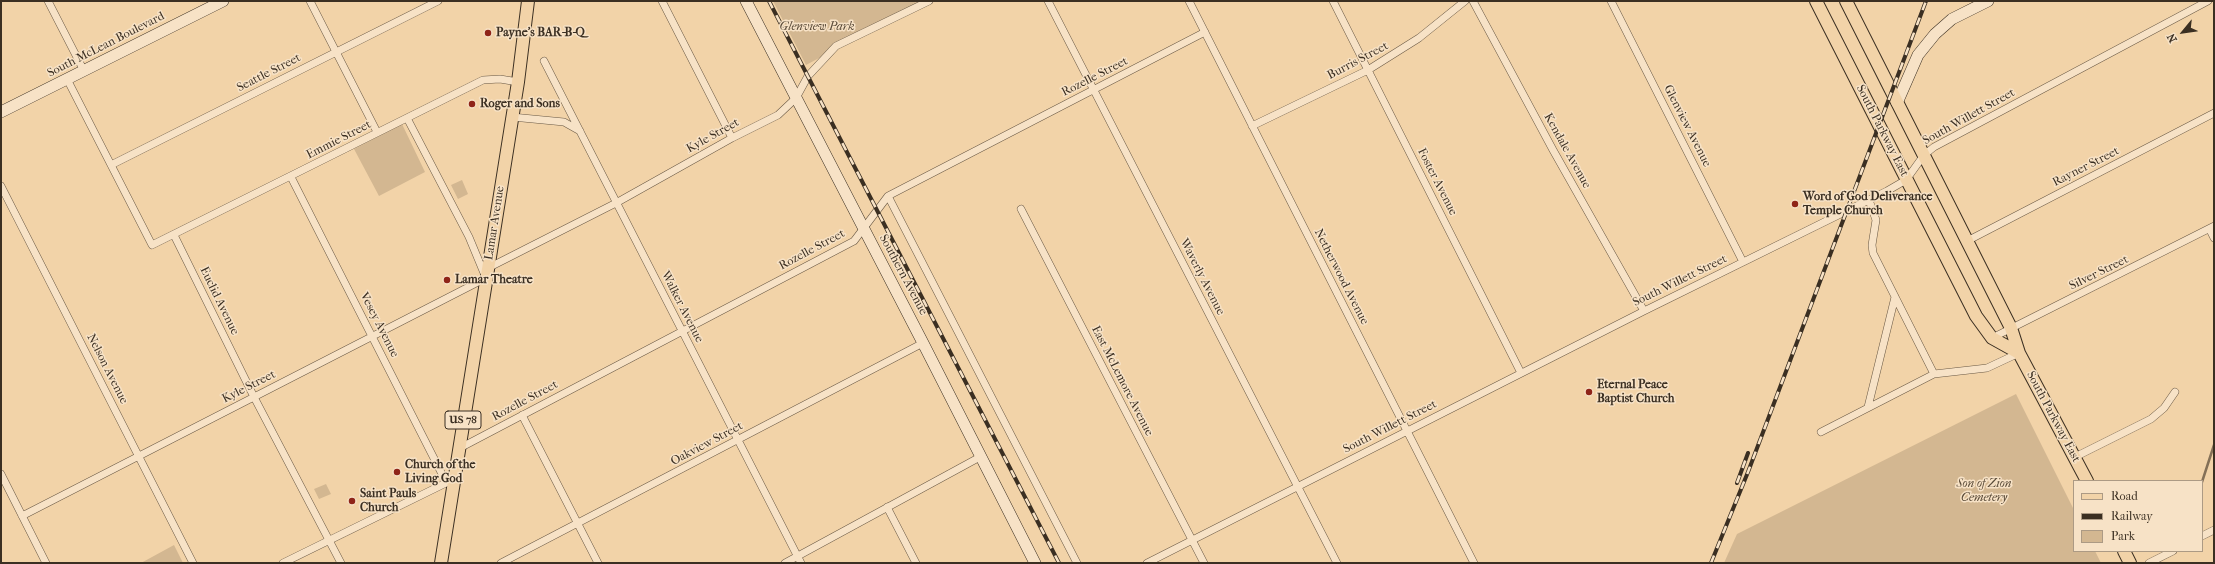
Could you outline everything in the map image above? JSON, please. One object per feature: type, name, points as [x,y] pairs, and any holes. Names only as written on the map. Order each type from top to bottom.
[{"type":"main road","name":"Lamar Avenue","points":[[441,563],[450,481],[458,449],[487,273],[518,82],[528,1]]},
{"type":"main road","name":"Southern Avenue","points":[[746,1],[1035,563]]},
{"type":"main road","name":"South Parkway East","points":[[1816,1],[1906,180],[1982,326],[1992,338],[2019,353]]},
{"type":"main road","name":"South Parkway East","points":[[1846,1],[2011,328],[2019,353],[2087,480]]},
{"type":"main road","points":[[1897,102],[1918,55],[1935,34],[1952,20],[1988,1]]},
{"type":"main road","name":"South McLean Boulevard","points":[[1,112],[219,2]]},
{"type":"main road","points":[[2120,552],[2122,563]]},
{"type":"main road","points":[[2124,552],[2130,563]]},
{"type":"street","points":[[48,1],[84,71]]},
{"type":"street","points":[[310,1],[377,132]]},
{"type":"street","name":"Seattle Street","points":[[111,164],[438,1]]},
{"type":"street","points":[[662,1],[732,138]]},
{"type":"street","name":"Waverly Avenue","points":[[1048,1],[1337,563]]},
{"type":"street","name":"Netherwood Avenue","points":[[1189,1],[1474,563]]},
{"type":"street","name":"Foster Avenue","points":[[1333,1],[1521,373]]},
{"type":"street","name":"Burris Street","points":[[1252,126],[1368,70],[1419,38],[1465,1]]},
{"type":"street","name":"Kendale Avenue","points":[[1474,1],[1553,150],[1644,311]]},
{"type":"street","name":"Glenview Avenue","points":[[1611,1],[1743,262]]},
{"type":"street","name":"South Willett Street","points":[[1147,563],[1644,311],[1869,200],[1906,180],[1924,155],[1941,143],[2208,1]]},
{"type":"street","name":"Kyle Street","points":[[22,516],[372,336],[732,138],[778,115],[796,98],[808,76],[836,46],[926,2]]},
{"type":"street","name":"Rozelle Street","points":[[458,449],[854,241],[888,196],[1205,32]]},
{"type":"street","name":"Walker Avenue","points":[[544,60],[799,560]]},
{"type":"street","points":[[67,79],[152,245],[174,235]]},
{"type":"street","name":"Emmie Street","points":[[174,235],[483,80],[500,79],[518,82]]},
{"type":"street","name":"Rayner Street","points":[[1968,241],[2214,114]]},
{"type":"street","points":[[512,117],[564,122],[580,131]]},
{"type":"street","points":[[407,118],[487,273]]},
{"type":"street","name":"Vesey Avenue","points":[[291,177],[372,336],[450,481]]},
{"type":"street","name":"Nelson Avenue","points":[[1,186],[193,563]]},
{"type":"street","name":"Southern Avenue","points":[[888,196],[1077,563]]},
{"type":"street","points":[[1869,200],[1876,220],[1872,245],[1873,253],[1934,374]]},
{"type":"street","name":"East McLemore Avenue","points":[[1021,209],[1204,563]]},
{"type":"street","points":[[2212,228],[2214,238]]},
{"type":"street","name":"Silver Street","points":[[1992,338],[2212,228]]},
{"type":"street","name":"Euclid Avenue","points":[[174,235],[254,397],[341,563]]},
{"type":"street","points":[[1868,407],[1895,297]]},
{"type":"street","name":"Oakview Street","points":[[501,563],[923,343]]},
{"type":"street","points":[[1821,432],[1934,374],[1987,368],[2019,353]]},
{"type":"street","points":[[2075,457],[2151,419],[2164,408],[2175,392]]},
{"type":"street","points":[[522,415],[598,563]]},
{"type":"street","points":[[785,563],[799,560],[887,507],[980,457]]},
{"type":"street","points":[[1,474],[46,563]]},
{"type":"street","points":[[283,563],[450,481]]},
{"type":"street","points":[[887,507],[916,563]]},
{"type":"street","points":[[2203,536],[2214,530]]},
{"type":"street","points":[[2149,563],[2171,552]]},
{"type":"green space","name":"Glenview Park","points":[[773,1],[926,1],[806,65]]},
{"type":"green space","points":[[402,124],[425,172],[379,196],[354,149]]},
{"type":"green space","points":[[462,180],[468,194],[458,199],[451,185]]},
{"type":"green space","name":"Son of Zion Cemetery","points":[[2016,394],[2073,508],[2073,552],[2096,552],[2101,563],[1724,563],[1737,534]]},
{"type":"green space","points":[[326,484],[331,494],[319,499],[314,489]]},
{"type":"green space","points":[[174,545],[183,563],[141,563]]},
{"type":"waterway","points":[[2203,480],[2214,445]]},
{"type":"railway","points":[[769,1],[1059,563]]},
{"type":"railway","points":[[1711,563],[1748,472],[1926,1]]},
{"type":"railway","points":[[1737,483],[1748,453]]},
{"type":"place","name":"Payne's BAR-B-Q","points":[[488,33]]},
{"type":"place","name":"Roger and Sons","points":[[472,104]]},
{"type":"place","name":"Word of God Deliverance Temple Church","points":[[1795,204]]},
{"type":"place","name":"Lamar Theatre","points":[[447,280]]},
{"type":"place","name":"Eternal Peace Baptist Church","points":[[1589,392]]},
{"type":"place","name":"Church of the Living God","points":[[397,472]]},
{"type":"place","name":"Saint Pauls Church","points":[[352,501]]}]
